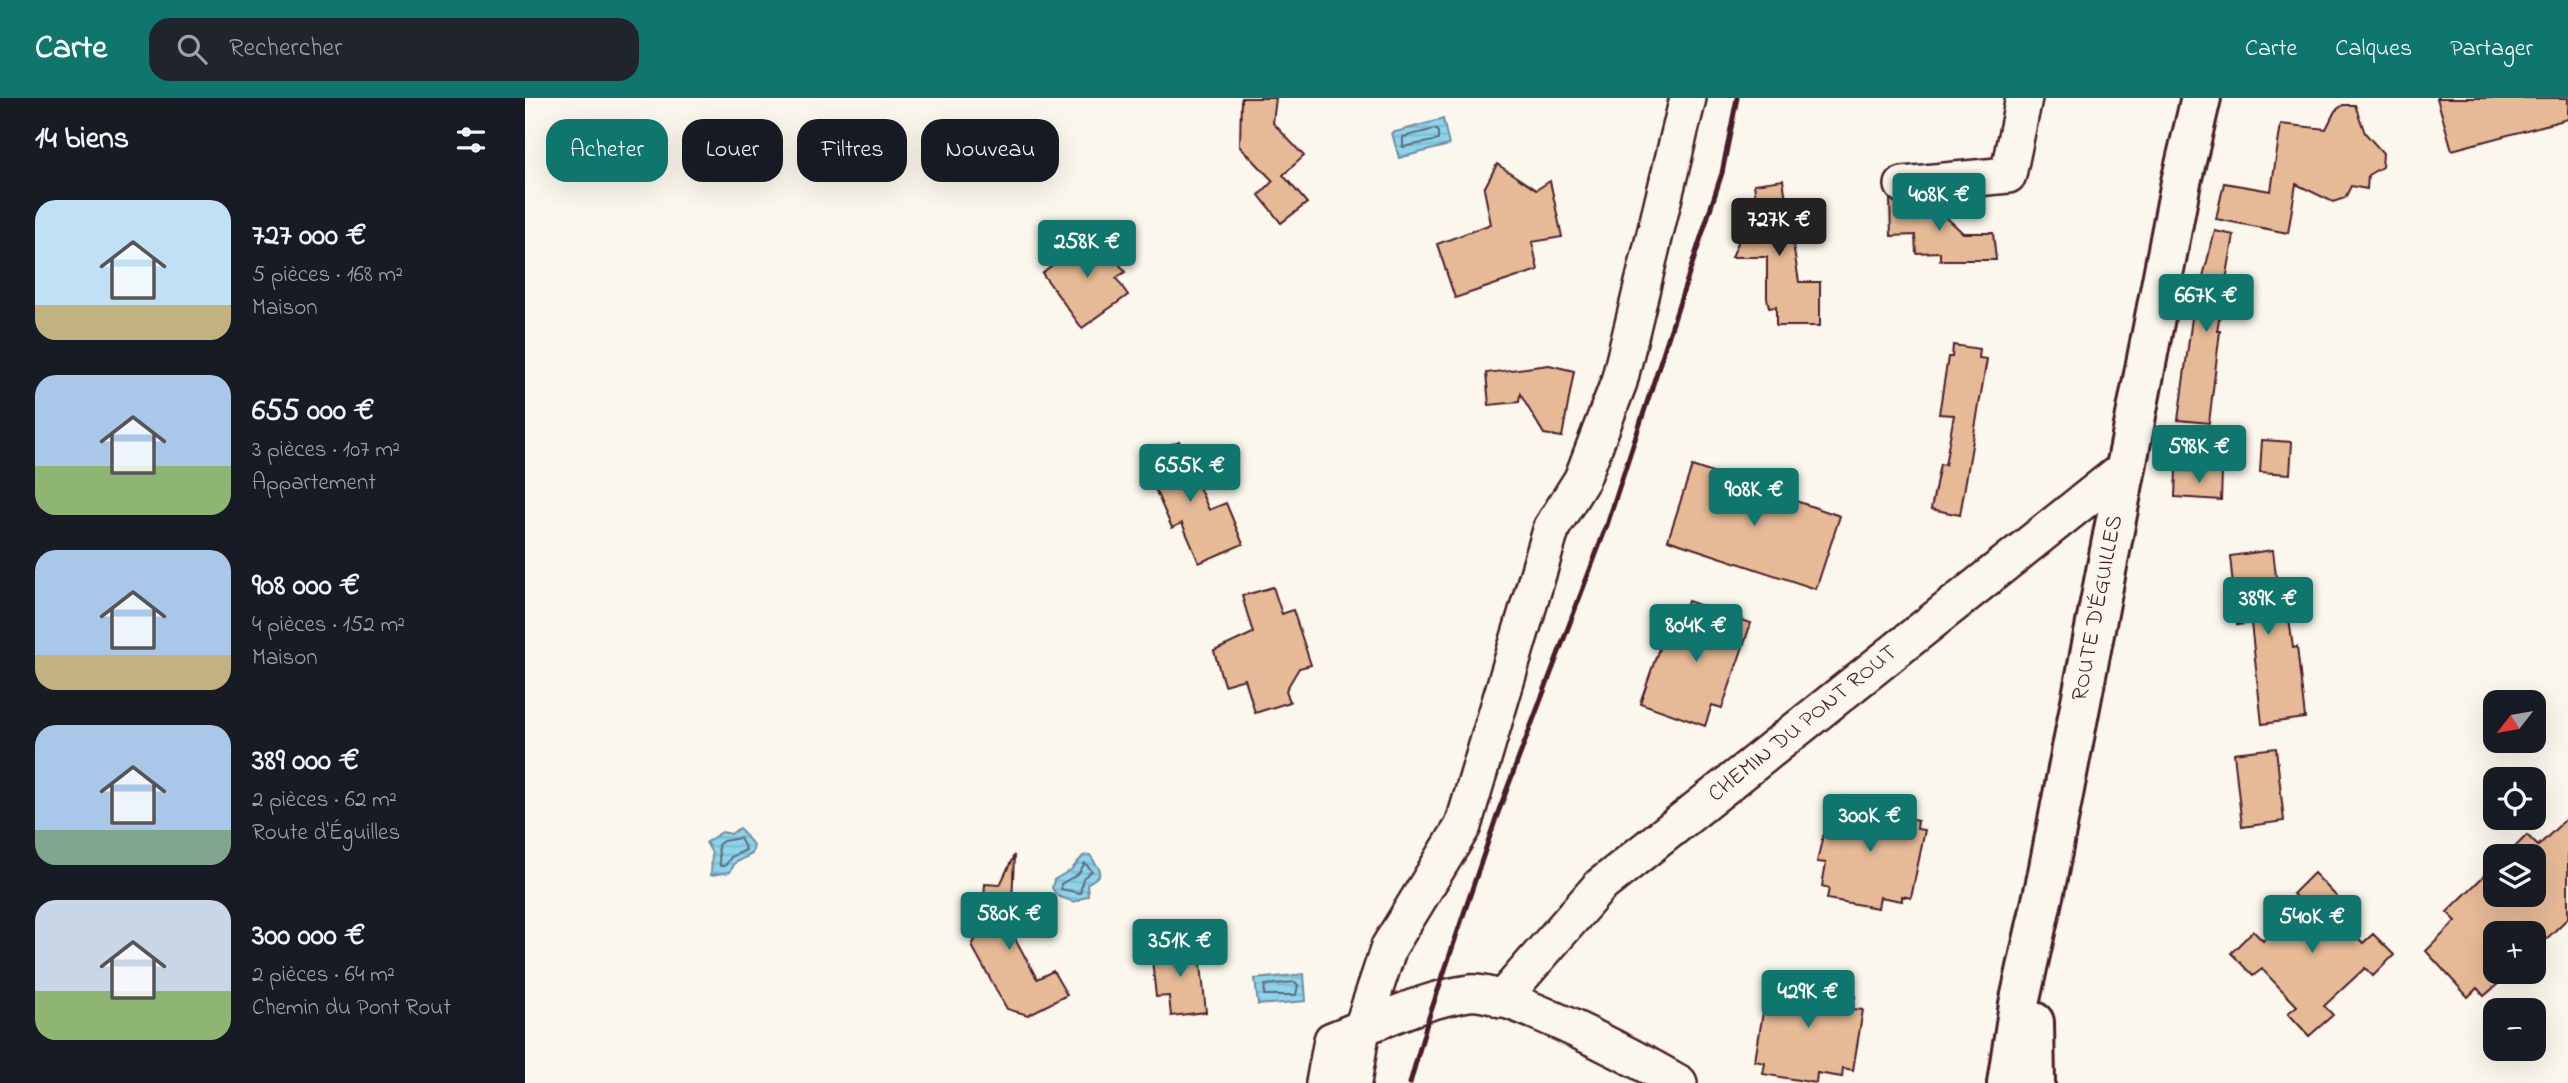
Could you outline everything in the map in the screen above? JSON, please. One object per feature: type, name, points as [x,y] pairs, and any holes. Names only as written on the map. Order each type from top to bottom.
[{"type":"street","points":[[1353,1083],[1362,1028],[1389,947],[1463,826],[1552,527],[1582,479],[1619,382],[1688,98]]},
{"type":"street","points":[[1903,185],[2008,175],[2024,98]]},
{"type":"street","name":"ROUTE D'ÉGUILLES","points":[[2007,1083],[2019,1004],[2032,953],[2181,182],[2201,98]]},
{"type":"street","name":"CHEMIN DU PONT ROUT","points":[[1501,1000],[1600,886],[2125,468]]},
{"type":"street","name":"ROUTE D'ÉGUILLES","points":[[2032,953],[2035,1083]]},
{"type":"street","points":[[1324,1083],[1332,1040],[1401,1012],[1472,992],[1501,1000],[1588,1034],[1661,1078]]},
{"type":"water","points":[[1443,119],[1449,145],[1399,158],[1392,133]]},
{"type":"water","points":[[739,828],[754,846],[752,854],[735,863],[730,872],[711,875],[712,853],[706,842],[722,832],[731,834]]},
{"type":"water","points":[[1090,855],[1100,870],[1099,876],[1087,884],[1088,895],[1074,902],[1057,896],[1052,888],[1054,880],[1072,869],[1083,856]]},
{"type":"water","points":[[1304,974],[1306,1001],[1258,1005],[1255,979]]},
{"type":"building","points":[[1241,98],[1276,98],[1273,123],[1304,156],[1283,175],[1307,203],[1281,223],[1259,195],[1273,181],[1240,146]]},
{"type":"building","points":[[2437,98],[2568,98],[2568,119],[2452,150]]},
{"type":"building","points":[[2343,105],[2355,105],[2365,133],[2383,153],[2382,167],[2368,175],[2367,189],[2351,186],[2345,198],[2333,202],[2296,184],[2288,233],[2216,219],[2224,183],[2271,191],[2281,124],[2326,129],[2335,111]]},
{"type":"building","points":[[1497,164],[1536,190],[1550,181],[1562,237],[1532,242],[1538,270],[1455,298],[1437,244],[1491,224],[1484,189]]},
{"type":"building","points":[[1783,180],[1799,282],[1820,282],[1820,326],[1776,326],[1776,307],[1769,308],[1767,298],[1767,257],[1732,257],[1756,199],[1754,184]]},
{"type":"building","points":[[1890,199],[1904,205],[1945,201],[1945,216],[1963,233],[1993,233],[1996,260],[1940,260],[1940,252],[1916,253],[1915,235],[1891,236]]},
{"type":"building","points":[[1096,231],[1125,272],[1116,278],[1128,295],[1082,328],[1042,273]]},
{"type":"building","points":[[2215,231],[2234,235],[2217,331],[2220,331],[2209,423],[2178,420],[2192,318]]},
{"type":"building","points":[[1953,345],[1980,349],[1979,358],[1987,359],[1960,515],[1931,509],[1940,464],[1945,465],[1954,415],[1939,414],[1948,357],[1952,357]]},
{"type":"building","points":[[1549,365],[1574,371],[1562,437],[1544,434],[1520,394],[1519,402],[1489,405],[1486,373]]},
{"type":"building","points":[[2262,440],[2292,442],[2290,474],[2260,472]]},
{"type":"building","points":[[1179,441],[1209,510],[1226,503],[1243,544],[1199,563],[1182,523],[1172,528],[1141,457]]},
{"type":"building","points":[[1692,466],[1840,516],[1816,589],[1668,540]]},
{"type":"building","points":[[2176,470],[2222,473],[2221,500],[2175,497]]},
{"type":"building","points":[[2273,550],[2281,620],[2289,619],[2293,648],[2297,647],[2305,718],[2262,724],[2251,623],[2237,625],[2230,556]]},
{"type":"building","points":[[1273,587],[1282,614],[1293,610],[1311,665],[1299,668],[1286,690],[1290,702],[1255,713],[1245,679],[1224,685],[1214,651],[1253,633],[1242,596]]},
{"type":"building","points":[[1688,601],[1751,623],[1722,708],[1712,705],[1705,726],[1640,703],[1666,628],[1677,632]]},
{"type":"building","points":[[2276,748],[2284,821],[2242,827],[2234,753]]},
{"type":"building","points":[[1846,797],[1899,806],[1897,817],[1918,821],[1917,829],[1925,830],[1911,898],[1902,896],[1902,901],[1880,897],[1878,908],[1827,899],[1829,888],[1822,886],[1826,863],[1817,862],[1823,835],[1831,837],[1836,805],[1844,807]]},
{"type":"building","points":[[2568,817],[2568,918],[2546,939],[2546,921],[2483,921],[2483,984],[2498,984],[2484,996],[2477,988],[2468,997],[2426,951],[2456,921],[2447,912],[2483,877],[2483,907],[2546,907],[2546,844],[2540,844]]},
{"type":"building","points":[[2527,835],[2536,844],[2518,844]]},
{"type":"building","points":[[1014,855],[1011,931],[1037,979],[1053,971],[1067,995],[1028,1015],[1007,1009],[972,946],[983,922],[968,921],[970,896],[984,898],[985,884],[1000,885]]},
{"type":"building","points":[[2314,873],[2337,897],[2327,906],[2363,943],[2373,934],[2394,955],[2373,976],[2365,968],[2324,1006],[2333,1015],[2309,1036],[2288,1013],[2297,1006],[2262,969],[2253,976],[2231,953],[2253,931],[2263,941],[2302,903],[2293,894]]},
{"type":"building","points":[[1199,946],[1206,1012],[1171,1016],[1169,996],[1156,997],[1151,950]]},
{"type":"building","points":[[1780,974],[1835,982],[1834,993],[1855,996],[1853,1009],[1863,1010],[1853,1070],[1843,1068],[1842,1077],[1817,1073],[1816,1083],[1763,1074],[1765,1063],[1755,1061],[1763,1012],[1769,983],[1779,984]]},
{"type":"railway","points":[[1410,1083],[1427,1023],[1496,818],[1607,525],[1722,173],[1737,98]]}]
